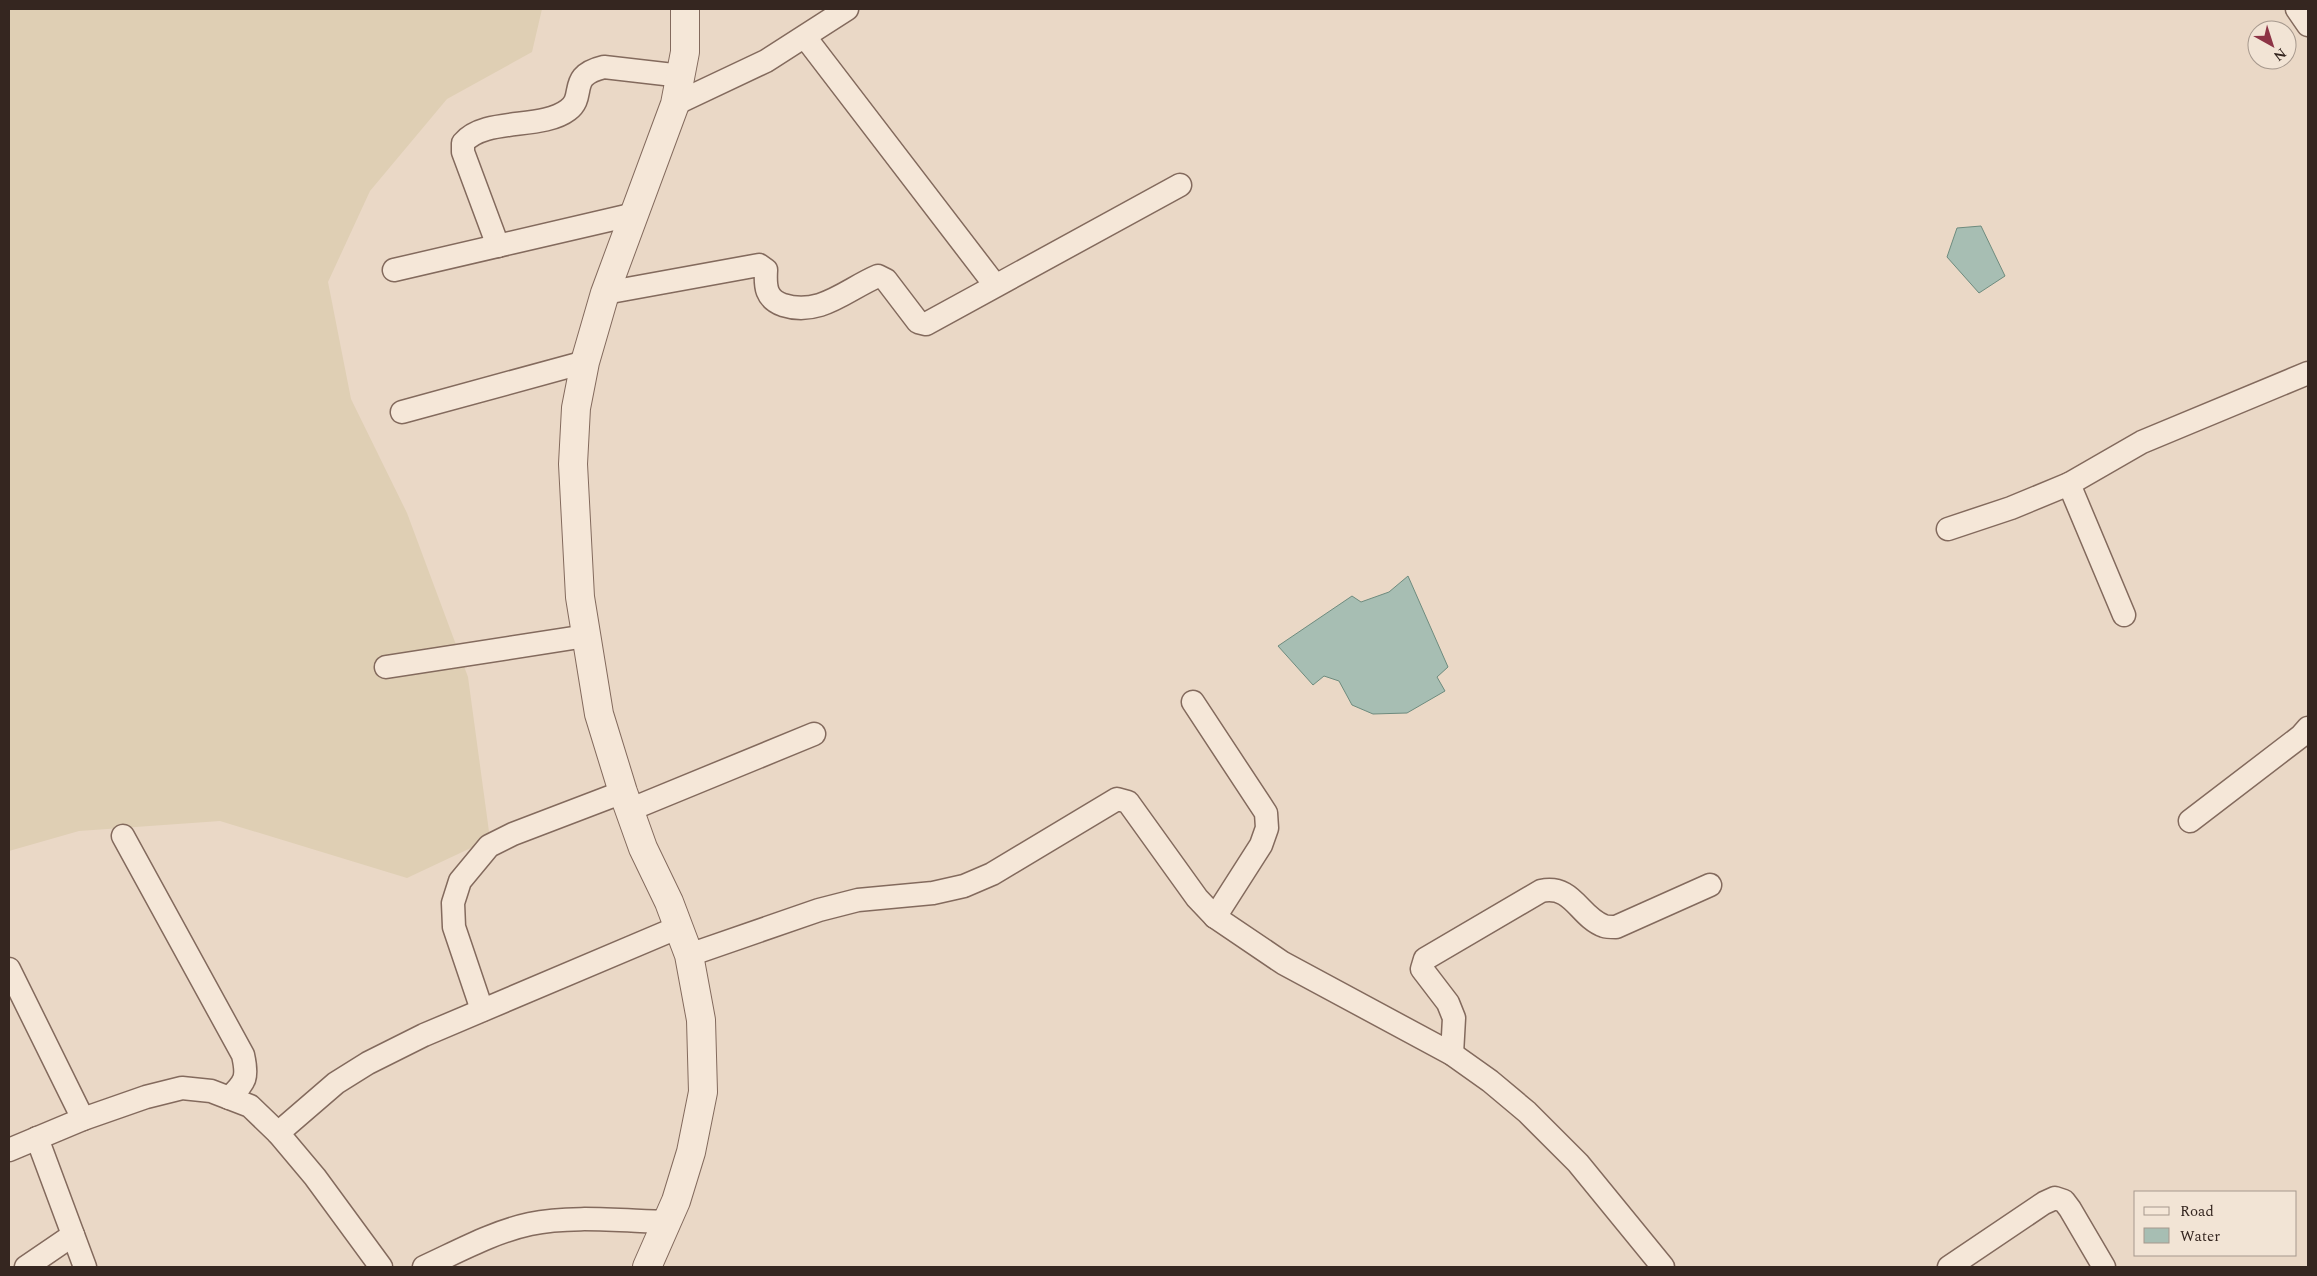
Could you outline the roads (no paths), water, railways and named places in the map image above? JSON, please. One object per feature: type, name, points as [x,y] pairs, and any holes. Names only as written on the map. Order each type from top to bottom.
[{"type":"street","points":[[647,1267],[676,1201],[691,1152],[703,1092],[700,1020],[689,955],[626,801],[599,714],[580,597],[572,464],[576,408],[585,362],[605,293],[675,104],[682,76],[686,21],[685,9]]},
{"type":"street","points":[[675,104],[766,61],[846,9]]},
{"type":"street","points":[[2297,9],[2308,25]]},
{"type":"street","points":[[805,37],[995,285]]},
{"type":"street","points":[[498,246],[463,152],[463,142],[470,134],[538,120],[568,110],[574,101],[579,83],[592,70],[604,67],[682,76]]},
{"type":"street","points":[[605,293],[759,265],[766,270],[766,292],[773,300],[799,308],[816,307],[836,300],[878,276],[886,280],[918,322],[926,324],[1180,185]]},
{"type":"street","points":[[394,270],[634,214]]},
{"type":"street","points":[[402,412],[585,362]]},
{"type":"street","points":[[1948,529],[2011,508],[2070,484],[2142,442],[2308,372]]},
{"type":"street","points":[[2070,484],[2124,615]]},
{"type":"street","points":[[386,667],[586,636]]},
{"type":"street","points":[[1193,702],[1266,813],[1267,828],[1261,845],[1215,917]]},
{"type":"street","points":[[2190,821],[2301,736],[2308,728]]},
{"type":"street","points":[[482,1010],[454,927],[453,904],[460,881],[489,846],[513,834],[626,801],[814,734]]},
{"type":"street","points":[[689,955],[819,910],[858,900],[933,893],[964,886],[992,874],[1116,799],[1128,802],[1197,898],[1215,917],[1283,963],[1452,1054],[1490,1081],[1527,1112],[1578,1163],[1663,1267]]},
{"type":"street","points":[[123,836],[243,1055],[246,1072],[242,1085],[229,1098]]},
{"type":"street","points":[[1452,1054],[1454,1018],[1448,1003],[1422,969],[1425,959],[1541,891],[1551,889],[1564,892],[1603,926],[1616,927],[1710,885]]},
{"type":"street","points":[[278,1134],[336,1083],[368,1063],[424,1035],[678,927]]},
{"type":"street","points":[[9,970],[83,1119]]},
{"type":"street","points":[[9,1150],[83,1119],[146,1097],[182,1088],[211,1091],[250,1106],[278,1134],[315,1176],[381,1267]]},
{"type":"street","points":[[37,1138],[85,1267]]},
{"type":"street","points":[[1949,1267],[2044,1203],[2055,1198],[2064,1201],[2070,1209],[2104,1267]]},
{"type":"street","points":[[424,1267],[492,1236],[531,1224],[563,1220],[667,1222]]},
{"type":"street","points":[[26,1267],[74,1236]]},
{"type":"water","points":[[1981,226],[2005,276],[1979,293],[1947,257],[1957,228]]},
{"type":"water","points":[[1408,576],[1448,667],[1437,677],[1445,691],[1407,713],[1373,714],[1352,705],[1339,681],[1324,676],[1313,685],[1278,646],[1352,596],[1361,602],[1389,592]]}]
